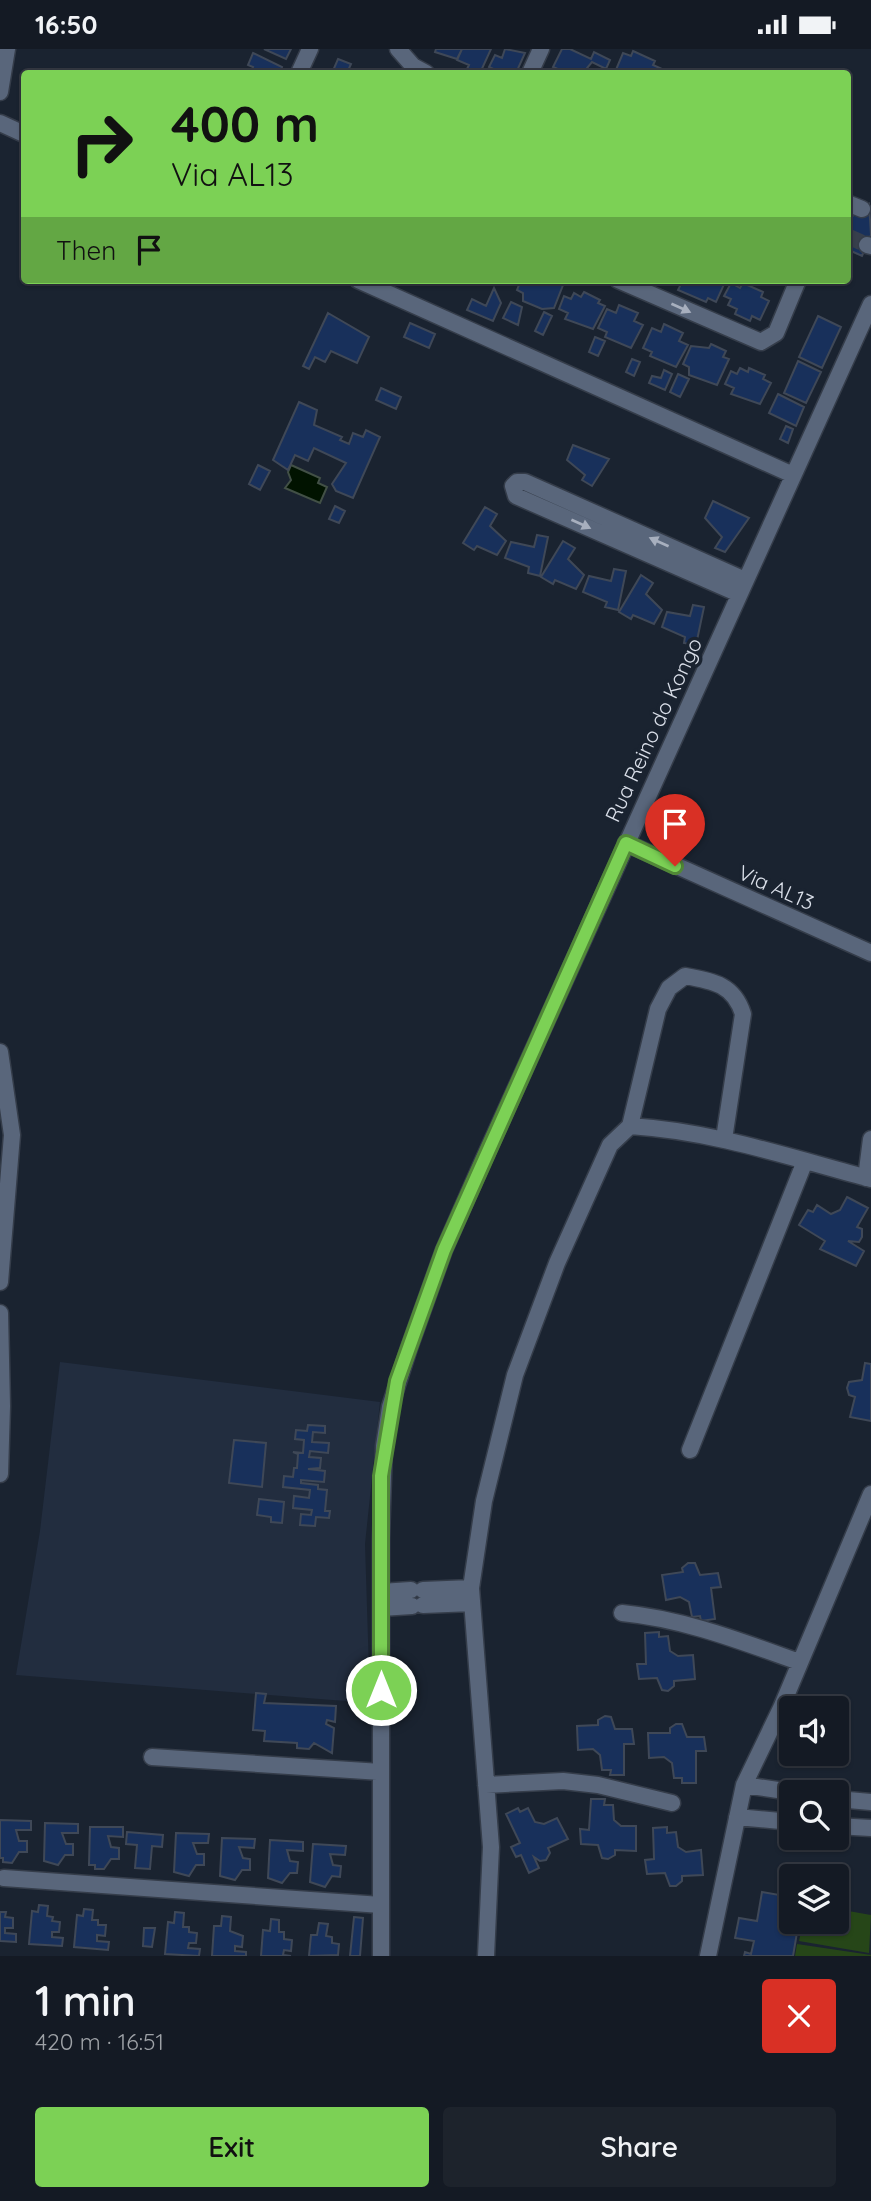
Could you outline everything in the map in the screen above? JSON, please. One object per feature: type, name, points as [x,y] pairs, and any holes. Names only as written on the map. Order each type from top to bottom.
[{"type":"street","points":[[0,92],[7,49]]},
{"type":"street","points":[[300,70],[310,49]]},
{"type":"street","points":[[398,49],[413,66],[420,70]]},
{"type":"street","points":[[531,70],[541,49]]},
{"type":"street","points":[[0,124],[21,133]]},
{"type":"street","points":[[367,284],[793,475]]},
{"type":"street","points":[[627,284],[761,342],[776,333],[796,284]]},
{"type":"street","name":"Rua Reino do Kongo","points":[[381,1956],[381,1476],[397,1381],[450,1237],[871,304]]},
{"type":"street","points":[[519,481],[524,482],[742,587],[518,497],[513,486],[519,481]]},
{"type":"street","name":"Via AL13","points":[[626,843],[871,953]]},
{"type":"street","points":[[486,1956],[491,1847],[471,1595],[484,1501],[515,1375],[557,1263],[610,1145],[630,1126],[658,1009],[669,988],[685,976],[726,986],[738,999],[743,1014],[724,1139]]},
{"type":"street","points":[[0,1052],[12,1127],[0,1282]]},
{"type":"street","points":[[630,1126],[724,1139],[869,1178],[871,1139]]},
{"type":"street","points":[[690,1450],[805,1161]]},
{"type":"street","points":[[0,1313],[0,1474]]},
{"type":"street","points":[[708,1956],[744,1785],[871,1494]]},
{"type":"street","points":[[381,1600],[471,1595]]},
{"type":"street","points":[[622,1613],[662,1616],[705,1628],[799,1662]]},
{"type":"street","points":[[152,1758],[381,1772]]},
{"type":"street","points":[[486,1785],[598,1785],[672,1803]]},
{"type":"street","points":[[744,1785],[779,1790]]},
{"type":"street","points":[[761,1819],[766,1788]]},
{"type":"street","points":[[849,1801],[871,1802]]},
{"type":"street","points":[[737,1817],[779,1821]]},
{"type":"street","points":[[849,1827],[871,1828]]},
{"type":"street","points":[[4,1878],[381,1905]]},
{"type":"shaded area","points":[[291,465],[320,478],[318,483],[327,487],[320,503],[285,488],[291,480],[288,472]]},
{"type":"shaded area","points":[[60,1362],[380,1402],[365,1544],[370,1703],[16,1675],[40,1531]]},
{"type":"green space","points":[[849,1911],[871,1915],[869,1953],[799,1941],[800,1934],[849,1934]]},
{"type":"green space","points":[[797,1944],[871,1955],[871,1956],[795,1956]]},
{"type":"building","points":[[264,49],[291,49],[286,59]]},
{"type":"building","points":[[436,49],[462,49],[457,59],[435,52]]},
{"type":"building","points":[[462,49],[491,49],[481,70],[467,69],[469,65],[457,60]]},
{"type":"building","points":[[505,49],[525,53],[517,70],[496,70],[489,67],[495,55],[502,58]]},
{"type":"building","points":[[562,49],[570,49],[591,59],[594,52],[610,60],[606,69],[592,62],[585,70],[560,70],[553,67]]},
{"type":"building","points":[[633,51],[655,61],[653,65],[662,69],[616,70],[623,53],[631,56]]},
{"type":"building","points":[[253,53],[282,67],[281,70],[252,70],[253,67],[248,65]]},
{"type":"building","points":[[338,59],[351,64],[348,70],[333,70]]},
{"type":"building","points":[[869,204],[871,235],[862,256],[851,251],[851,217]]},
{"type":"building","points":[[519,284],[563,285],[554,308],[542,309],[523,301],[523,293],[517,290]]},
{"type":"building","points":[[681,284],[724,284],[716,302],[708,298],[706,302],[678,290]]},
{"type":"building","points":[[730,284],[740,288],[745,284],[763,292],[761,297],[769,301],[760,320],[752,316],[750,321],[735,314],[737,309],[728,305],[731,299],[724,296]]},
{"type":"building","points":[[494,288],[501,303],[493,321],[467,310],[472,299],[486,306]]},
{"type":"building","points":[[584,292],[600,300],[598,303],[605,306],[593,329],[565,319],[568,313],[559,309],[564,296],[571,299],[574,293],[581,297]]},
{"type":"building","points":[[511,302],[522,307],[518,325],[503,318]]},
{"type":"building","points":[[619,305],[638,313],[634,321],[643,325],[631,348],[605,337],[607,332],[598,328],[607,309],[616,313]]},
{"type":"building","points":[[544,312],[552,316],[543,335],[535,331]]},
{"type":"building","points":[[328,313],[369,337],[357,363],[331,351],[325,362],[315,357],[309,369],[303,366]]},
{"type":"building","points":[[818,316],[841,327],[822,368],[799,357]]},
{"type":"building","points":[[410,323],[435,334],[429,348],[404,337]]},
{"type":"building","points":[[664,324],[683,333],[679,341],[688,345],[676,367],[650,356],[652,352],[643,348],[652,328],[661,332]]},
{"type":"building","points":[[595,337],[605,341],[598,356],[589,352]]},
{"type":"building","points":[[711,344],[726,351],[723,357],[729,359],[717,385],[689,375],[689,367],[683,364],[691,346],[709,348]]},
{"type":"building","points":[[632,359],[640,362],[634,376],[626,372]]},
{"type":"building","points":[[798,361],[821,372],[806,403],[784,393]]},
{"type":"building","points":[[740,368],[748,372],[749,368],[765,375],[763,379],[771,383],[760,404],[731,394],[734,388],[725,384],[731,371],[737,374]]},
{"type":"building","points":[[664,370],[672,374],[665,390],[649,383],[652,376],[661,378]]},
{"type":"building","points":[[678,374],[689,379],[680,397],[670,392]]},
{"type":"building","points":[[381,388],[401,397],[396,409],[376,400]]},
{"type":"building","points":[[778,394],[804,407],[796,426],[769,413]]},
{"type":"building","points":[[299,402],[317,410],[314,425],[342,437],[340,440],[349,444],[353,433],[363,437],[366,430],[380,437],[353,498],[336,491],[332,484],[346,463],[314,448],[308,461],[295,455],[288,470],[273,460]]},
{"type":"building","points":[[786,426],[793,429],[788,443],[780,439]]},
{"type":"building","points":[[573,445],[609,459],[592,486],[582,480],[585,475],[567,460]]},
{"type":"building","points":[[258,465],[270,471],[260,490],[249,484]]},
{"type":"building","points":[[713,501],[749,518],[725,552],[715,548],[722,537],[705,518]]},
{"type":"building","points":[[335,506],[345,511],[339,523],[329,519]]},
{"type":"building","points":[[485,507],[497,514],[490,526],[506,541],[497,555],[477,546],[474,550],[463,543]]},
{"type":"building","points":[[537,535],[548,537],[540,576],[528,573],[529,567],[505,558],[511,542],[534,547]]},
{"type":"building","points":[[563,541],[575,548],[568,559],[584,575],[576,589],[555,580],[553,584],[541,577]]},
{"type":"building","points":[[614,569],[626,571],[618,610],[605,607],[607,602],[583,592],[589,576],[611,581]]},
{"type":"building","points":[[641,575],[653,583],[646,594],[662,610],[654,624],[633,615],[631,619],[619,612]]},
{"type":"building","points":[[693,605],[704,607],[696,645],[684,643],[685,637],[662,627],[667,612],[690,616]]},
{"type":"building","points":[[847,1197],[868,1208],[857,1227],[862,1229],[859,1242],[848,1241],[864,1251],[856,1266],[820,1249],[825,1241],[799,1225],[808,1210],[813,1212],[817,1205],[831,1214],[840,1210]]},
{"type":"building","points":[[865,1363],[871,1364],[871,1421],[850,1417],[855,1397],[849,1395],[847,1388],[849,1382],[862,1380]]},
{"type":"building","points":[[308,1425],[325,1426],[325,1433],[313,1432],[312,1442],[329,1443],[328,1453],[310,1451],[309,1457],[321,1458],[320,1468],[308,1469],[325,1471],[324,1482],[301,1480],[301,1483],[318,1485],[318,1489],[327,1490],[325,1511],[330,1511],[329,1518],[316,1517],[315,1526],[300,1525],[301,1514],[311,1515],[312,1510],[293,1508],[294,1496],[309,1498],[310,1490],[283,1487],[284,1476],[293,1477],[294,1468],[297,1468],[298,1454],[293,1452],[303,1453],[304,1440],[295,1439],[296,1430],[307,1431]]},
{"type":"building","points":[[234,1440],[266,1443],[262,1487],[229,1483]]},
{"type":"building","points":[[259,1499],[284,1502],[282,1523],[271,1522],[271,1517],[257,1515]]},
{"type":"building","points":[[688,1563],[695,1563],[700,1575],[718,1573],[721,1587],[711,1588],[715,1619],[701,1621],[700,1616],[692,1617],[689,1602],[680,1597],[666,1600],[662,1575],[683,1572],[682,1568]]},
{"type":"building","points":[[659,1632],[659,1637],[668,1636],[670,1651],[678,1656],[693,1655],[695,1679],[674,1681],[674,1686],[668,1691],[662,1690],[657,1678],[639,1679],[637,1664],[646,1664],[645,1633]]},
{"type":"building","points":[[256,1693],[266,1694],[264,1703],[336,1706],[335,1722],[327,1720],[326,1724],[334,1728],[332,1753],[314,1743],[309,1749],[297,1748],[297,1743],[264,1741],[265,1731],[253,1730]]},
{"type":"building","points":[[605,1716],[611,1717],[615,1729],[632,1729],[634,1744],[624,1744],[624,1775],[610,1775],[611,1770],[602,1770],[600,1755],[593,1749],[578,1750],[577,1726],[598,1725],[598,1720]]},
{"type":"building","points":[[682,1724],[687,1737],[704,1737],[706,1751],[696,1751],[696,1783],[682,1783],[682,1778],[674,1778],[672,1763],[664,1757],[649,1758],[648,1733],[670,1733],[670,1728]]},
{"type":"building","points":[[591,1799],[605,1799],[604,1805],[613,1805],[614,1820],[621,1826],[636,1826],[636,1851],[615,1850],[615,1855],[608,1859],[602,1858],[598,1845],[581,1844],[580,1829],[589,1830]]},
{"type":"building","points":[[518,1808],[520,1812],[528,1808],[535,1822],[544,1824],[557,1818],[568,1839],[548,1848],[550,1853],[546,1860],[540,1861],[534,1857],[539,1868],[529,1873],[521,1855],[516,1857],[511,1847],[520,1843],[506,1814]]},
{"type":"building","points":[[0,1820],[31,1821],[31,1830],[16,1830],[19,1841],[27,1841],[27,1852],[19,1852],[12,1863],[3,1862],[3,1858],[0,1858]]},
{"type":"building","points":[[45,1823],[78,1824],[78,1833],[62,1833],[66,1844],[73,1844],[73,1855],[65,1855],[58,1865],[44,1861]]},
{"type":"building","points":[[90,1827],[123,1827],[123,1837],[108,1836],[111,1847],[119,1848],[119,1859],[111,1859],[104,1869],[95,1869],[95,1865],[89,1865]]},
{"type":"building","points":[[667,1827],[667,1833],[676,1832],[678,1847],[686,1852],[701,1850],[703,1875],[682,1876],[682,1881],[676,1886],[670,1886],[665,1873],[647,1874],[645,1860],[654,1859],[653,1828]]},
{"type":"building","points":[[127,1832],[163,1835],[162,1847],[152,1846],[150,1869],[135,1868],[137,1845],[126,1844]]},
{"type":"building","points":[[176,1833],[209,1834],[208,1843],[193,1843],[197,1854],[204,1854],[204,1865],[196,1865],[189,1876],[174,1872]]},
{"type":"building","points":[[222,1838],[255,1839],[254,1848],[239,1847],[243,1858],[250,1859],[250,1870],[242,1870],[235,1880],[220,1876]]},
{"type":"building","points":[[270,1840],[303,1842],[303,1851],[287,1850],[290,1861],[298,1862],[297,1873],[290,1873],[282,1883],[268,1878]]},
{"type":"building","points":[[313,1844],[346,1846],[345,1855],[330,1854],[333,1865],[341,1866],[340,1877],[332,1876],[325,1887],[310,1882]]},
{"type":"building","points":[[762,1892],[779,1895],[779,1934],[797,1934],[793,1956],[744,1956],[745,1952],[751,1954],[754,1941],[735,1938],[739,1918],[757,1921]]},
{"type":"building","points":[[39,1905],[48,1906],[47,1916],[53,1917],[52,1921],[60,1922],[59,1932],[52,1932],[52,1937],[63,1938],[62,1946],[29,1944],[32,1911],[38,1912]]},
{"type":"building","points":[[84,1909],[93,1910],[92,1920],[98,1920],[98,1925],[106,1925],[105,1936],[97,1935],[97,1941],[109,1942],[108,1950],[74,1947],[77,1915],[83,1916]]},
{"type":"building","points":[[0,1912],[6,1912],[5,1917],[13,1918],[13,1928],[5,1928],[5,1933],[16,1934],[16,1942],[0,1941]]},
{"type":"building","points":[[175,1912],[184,1913],[183,1927],[189,1927],[189,1932],[197,1933],[196,1943],[189,1943],[188,1948],[200,1949],[199,1956],[165,1954],[168,1922],[174,1923]]},
{"type":"building","points":[[222,1916],[231,1917],[230,1931],[243,1936],[242,1947],[235,1946],[235,1951],[246,1952],[246,1956],[212,1956],[214,1926],[221,1926]]},
{"type":"building","points":[[354,1917],[363,1918],[360,1956],[350,1956]]},
{"type":"building","points":[[271,1919],[279,1920],[279,1932],[284,1932],[284,1939],[292,1940],[291,1951],[284,1950],[283,1955],[291,1956],[261,1956],[263,1930],[270,1931]]},
{"type":"building","points":[[319,1923],[328,1924],[326,1936],[332,1937],[332,1943],[339,1944],[338,1955],[309,1956],[311,1935],[317,1935]]},
{"type":"building","points":[[144,1928],[155,1928],[152,1947],[143,1946]]},
{"type":"tunnel","points":[[851,238],[867,245]]},
{"type":"route","points":[[381,1690],[381,1476],[390,1407],[408,1348],[444,1250],[626,843],[675,866]]}]
